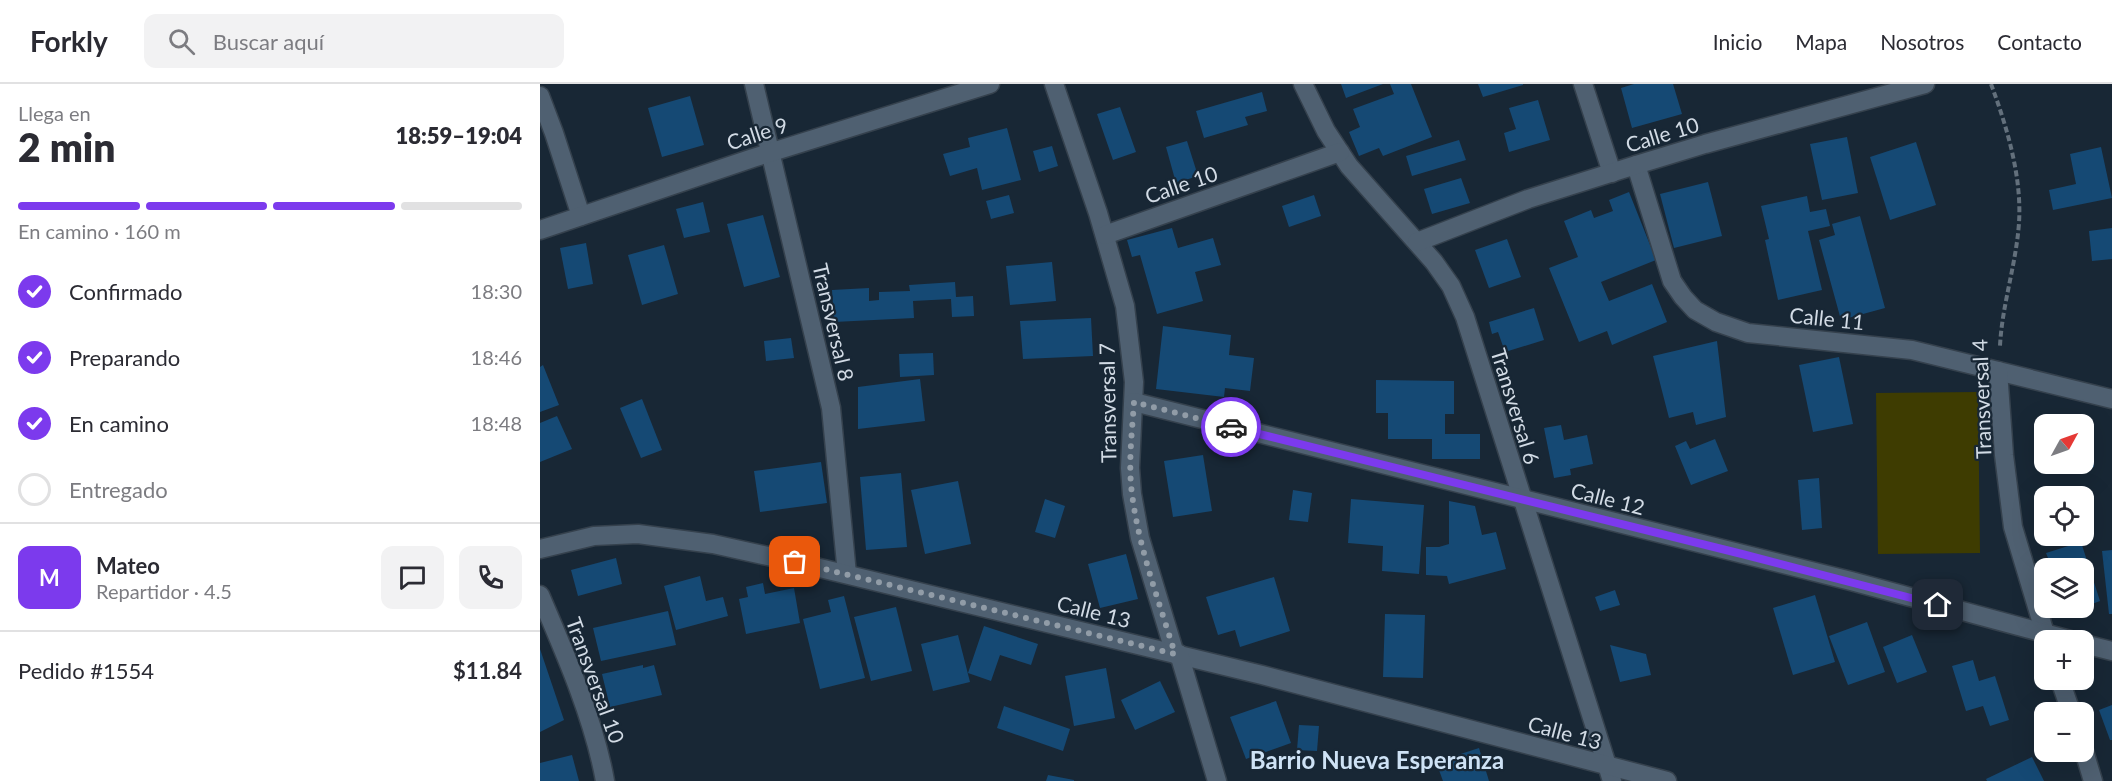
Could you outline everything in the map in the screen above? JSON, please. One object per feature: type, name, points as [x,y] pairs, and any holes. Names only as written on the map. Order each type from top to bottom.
[{"type":"street","name":"Transversal 8","points":[[754,84],[831,408],[847,574]]},
{"type":"street","name":"Calle 9","points":[[540,230],[771,152],[990,84]]},
{"type":"street","name":"Transversal 7","points":[[1054,84],[1105,235],[1125,306],[1133,372],[1134,402],[1130,468],[1140,538],[1217,781]]},
{"type":"street","name":"Transversal 6","points":[[1303,84],[1326,131],[1340,152],[1369,190],[1434,262],[1450,286],[1465,317],[1610,774]]},
{"type":"street","points":[[1583,84],[1612,173]]},
{"type":"street","name":"Calle 10","points":[[1417,242],[1528,199],[1636,165],[1925,84]]},
{"type":"street","points":[[540,96],[581,216]]},
{"type":"street","name":"Calle 10","points":[[1105,235],[1340,152]]},
{"type":"street","name":"Calle 11","points":[[1636,165],[1672,281],[1695,310],[1716,322],[1748,333],[1912,350],[2112,399]]},
{"type":"street","name":"Transversal 4","points":[[1998,371],[2004,455],[2013,527],[2044,630]]},
{"type":"street","name":"Calle 12","points":[[1134,402],[1829,576],[2034,635]]},
{"type":"street","name":"Calle 13","points":[[540,549],[594,536],[638,534],[713,544],[1177,654],[1610,774],[1667,781]]},
{"type":"street","name":"Transversal 10","points":[[540,596],[566,655],[601,758],[605,781]]},
{"type":"street","points":[[2094,646],[2112,651]]},
{"type":"street","points":[[2087,762],[2093,781]]},
{"type":"path","name":"Transversal 4","points":[[1991,84],[2008,135],[2016,178],[2019,222],[2000,328],[1998,371]]},
{"type":"shaded area","points":[[1978,392],[1980,553],[1878,554],[1876,393]]},
{"type":"building","points":[[1341,84],[1383,84],[1346,98]]},
{"type":"building","points":[[1390,84],[1411,84],[1432,137],[1383,156],[1379,148],[1359,156],[1349,132],[1360,127],[1353,109],[1394,94]]},
{"type":"building","points":[[1478,84],[1523,84],[1523,85],[1483,97]]},
{"type":"building","points":[[1634,84],[1673,84],[1682,114],[1632,128],[1621,88]]},
{"type":"building","points":[[1262,92],[1267,111],[1245,117],[1248,125],[1204,138],[1196,111]]},
{"type":"building","points":[[690,96],[704,145],[662,157],[648,108]]},
{"type":"building","points":[[1538,100],[1550,140],[1509,152],[1504,133],[1516,129],[1509,108]]},
{"type":"building","points":[[1120,107],[1136,152],[1113,160],[1097,114]]},
{"type":"building","points":[[1007,128],[1021,180],[982,190],[977,168],[950,176],[943,154],[970,147],[968,138]]},
{"type":"building","points":[[1847,137],[1858,193],[1822,200],[1810,144]]},
{"type":"building","points":[[1459,140],[1466,160],[1412,176],[1406,156]]},
{"type":"building","points":[[1187,141],[1198,176],[1176,183],[1166,147]]},
{"type":"building","points":[[1916,142],[1936,205],[1890,220],[1870,157]]},
{"type":"building","points":[[1052,146],[1058,166],[1039,172],[1033,151]]},
{"type":"building","points":[[2101,147],[2112,198],[2053,210],[2049,190],[2076,184],[2070,154]]},
{"type":"building","points":[[1461,178],[1470,203],[1432,214],[1424,189]]},
{"type":"building","points":[[1708,182],[1722,236],[1674,248],[1660,194]]},
{"type":"building","points":[[1629,192],[1656,260],[1601,282],[1609,301],[1652,284],[1667,322],[1612,345],[1607,331],[1579,342],[1549,268],[1578,257],[1564,221],[1591,210],[1594,218],[1613,211],[1609,200]]},
{"type":"building","points":[[1009,195],[1014,213],[991,219],[986,201]]},
{"type":"building","points":[[1314,195],[1321,216],[1289,227],[1282,206]]},
{"type":"building","points":[[1807,196],[1810,212],[1826,209],[1830,226],[1808,231],[1822,290],[1778,300],[1765,240],[1769,239],[1761,206]]},
{"type":"building","points":[[703,202],[710,232],[684,238],[676,209]]},
{"type":"building","points":[[763,215],[780,277],[744,287],[727,224]]},
{"type":"building","points":[[1860,216],[1885,308],[1841,320],[1819,240],[1835,235],[1832,224]]},
{"type":"building","points":[[1172,228],[1178,248],[1213,238],[1221,265],[1195,272],[1203,301],[1157,314],[1140,255],[1132,257],[1127,240]]},
{"type":"building","points":[[2112,228],[2112,259],[2092,261],[2089,231]]},
{"type":"building","points":[[1507,239],[1521,277],[1489,288],[1475,250]]},
{"type":"building","points":[[586,243],[593,284],[568,289],[560,248]]},
{"type":"building","points":[[664,245],[678,294],[642,305],[628,255]]},
{"type":"building","points":[[1052,262],[1056,301],[1010,305],[1006,266]]},
{"type":"building","points":[[955,282],[956,297],[973,296],[974,316],[952,317],[951,299],[913,301],[914,318],[834,322],[832,290],[869,288],[869,301],[879,300],[879,292],[910,291],[909,285]]},
{"type":"building","points":[[1534,308],[1544,340],[1505,352],[1498,332],[1492,334],[1489,322]]},
{"type":"building","points":[[1091,318],[1093,356],[1023,359],[1020,321]]},
{"type":"building","points":[[1163,326],[1231,335],[1229,355],[1254,358],[1250,391],[1225,388],[1224,397],[1156,389]]},
{"type":"building","points":[[791,338],[794,358],[766,361],[764,341]]},
{"type":"building","points":[[1717,341],[1726,417],[1696,425],[1693,412],[1669,418],[1653,356]]},
{"type":"building","points":[[933,353],[934,375],[900,377],[899,354]]},
{"type":"building","points":[[1839,357],[1853,424],[1813,432],[1799,365]]},
{"type":"building","points":[[543,365],[559,405],[540,412],[540,367]]},
{"type":"building","points":[[920,379],[925,421],[858,429],[858,387]]},
{"type":"building","points":[[1376,380],[1454,381],[1454,414],[1445,414],[1445,434],[1480,434],[1480,459],[1432,459],[1432,439],[1388,439],[1388,413],[1376,413]]},
{"type":"building","points":[[642,399],[662,450],[641,458],[620,408]]},
{"type":"building","points":[[557,416],[572,449],[540,462],[540,423]]},
{"type":"building","points":[[1561,425],[1564,440],[1587,435],[1593,464],[1570,469],[1571,475],[1554,478],[1544,428]]},
{"type":"building","points":[[1715,439],[1728,471],[1691,485],[1675,446],[1686,441],[1690,449]]},
{"type":"building","points":[[1203,455],[1212,511],[1173,517],[1164,461]]},
{"type":"building","points":[[821,462],[827,503],[760,512],[754,471]]},
{"type":"building","points":[[901,473],[907,547],[866,550],[860,477]]},
{"type":"building","points":[[1819,478],[1822,528],[1802,530],[1798,480]]},
{"type":"building","points":[[958,481],[971,544],[925,554],[911,490]]},
{"type":"building","points":[[1293,490],[1312,493],[1308,522],[1289,520]]},
{"type":"building","points":[[1045,499],[1065,506],[1055,538],[1035,532]]},
{"type":"building","points":[[1351,499],[1424,505],[1419,574],[1382,571],[1383,546],[1348,543]]},
{"type":"building","points":[[1449,501],[1475,506],[1482,535],[1496,532],[1506,569],[1449,584],[1447,576],[1426,575],[1426,547],[1449,544]]},
{"type":"building","points":[[2068,546],[2082,546],[2086,558],[2048,558],[2046,553]]},
{"type":"building","points":[[2112,550],[2112,614],[2109,614],[2102,551]]},
{"type":"building","points":[[1126,554],[1138,599],[1100,608],[1088,564]]},
{"type":"building","points":[[616,558],[622,584],[578,596],[571,570]]},
{"type":"building","points":[[700,576],[706,601],[723,597],[728,616],[676,630],[664,586]]},
{"type":"building","points":[[1274,577],[1290,631],[1240,647],[1235,630],[1218,635],[1206,597]]},
{"type":"building","points":[[2094,582],[2100,601],[2094,603]]},
{"type":"building","points":[[763,583],[765,594],[794,588],[800,623],[746,634],[739,599],[748,597],[746,587]]},
{"type":"building","points":[[1615,590],[1620,605],[1600,611],[1595,597]]},
{"type":"building","points":[[1815,595],[1835,662],[1793,675],[1773,608]]},
{"type":"building","points":[[844,596],[865,678],[820,689],[803,619],[831,612],[828,600]]},
{"type":"building","points":[[896,607],[912,671],[871,681],[854,617]]},
{"type":"building","points":[[668,611],[676,645],[601,661],[593,628]]},
{"type":"building","points":[[1385,614],[1425,615],[1423,678],[1383,677]]},
{"type":"building","points":[[1867,622],[1885,672],[1848,685],[1829,636]]},
{"type":"building","points":[[984,626],[1038,644],[1031,665],[1000,655],[991,681],[968,673]]},
{"type":"building","points":[[958,635],[970,682],[933,691],[921,644]]},
{"type":"building","points":[[1912,635],[1927,672],[1897,683],[1883,647]]},
{"type":"building","points":[[1610,645],[1646,654],[1651,675],[1620,682]]},
{"type":"building","points":[[540,649],[564,720],[540,732]]},
{"type":"building","points":[[1973,660],[1979,681],[1995,676],[2009,720],[1990,726],[1983,706],[1966,711],[1952,666]]},
{"type":"building","points":[[643,665],[643,668],[654,665],[662,695],[610,707],[602,674]]},
{"type":"building","points":[[1106,668],[1115,718],[1074,726],[1065,676]]},
{"type":"building","points":[[1160,681],[1175,712],[1135,730],[1121,700]]},
{"type":"building","points":[[1276,701],[1291,743],[1246,759],[1230,717]]},
{"type":"building","points":[[2112,705],[2112,740],[2110,740],[2099,710]]},
{"type":"building","points":[[1004,706],[1070,729],[1063,751],[997,728]]},
{"type":"building","points":[[1299,725],[1319,726],[1317,751],[1297,750]]},
{"type":"building","points":[[1479,748],[1489,781],[1443,781],[1436,762]]},
{"type":"building","points":[[572,755],[579,781],[540,781],[540,763]]},
{"type":"building","points":[[2032,757],[2044,781],[1987,781],[1986,779]]},
{"type":"building","points":[[1048,775],[1074,780],[1074,781],[1046,781]]},
{"type":"way so far","points":[[795,562],[1175,654],[1140,538],[1132,494],[1130,468],[1134,402],[1231,427]]},
{"type":"district","name":"Barrio Nueva Esperanza","points":[[1377,759]]},
{"type":"route","points":[[1231,427],[1938,605]]}]
